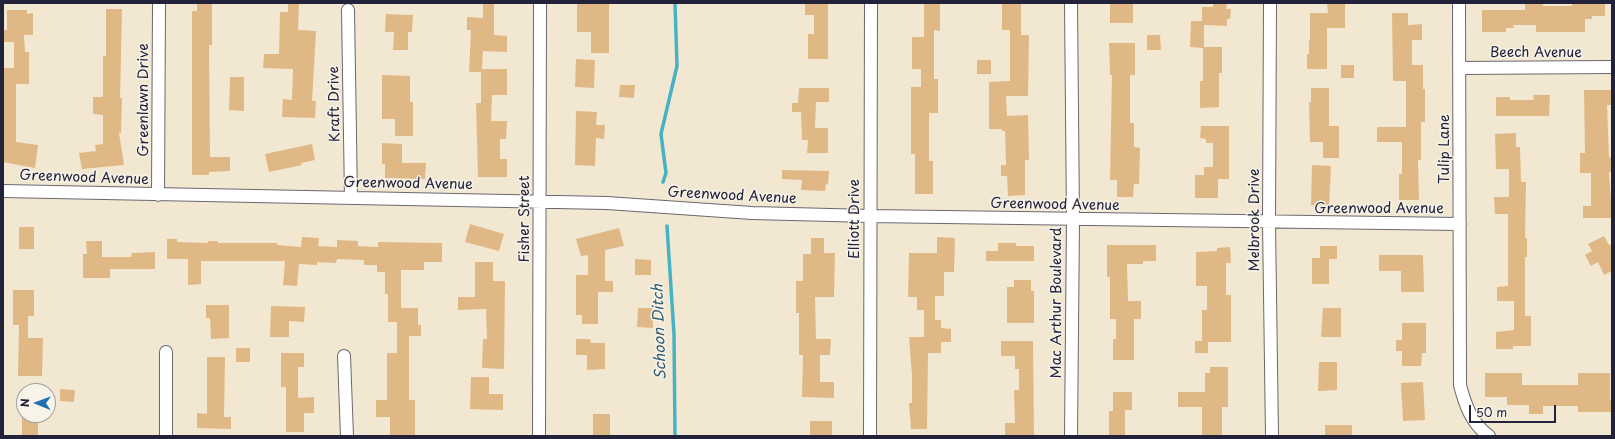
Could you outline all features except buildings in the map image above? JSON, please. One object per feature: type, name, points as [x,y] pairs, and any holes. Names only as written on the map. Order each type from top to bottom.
[{"type":"street","name":"Fisher Street","points":[[539,436],[540,3]]},
{"type":"street","name":"Elliott Drive","points":[[870,436],[871,3]]},
{"type":"street","name":"Mac Arthur Boulevard","points":[[1071,3],[1073,220],[1071,436]]},
{"type":"street","name":"Melbrook Drive","points":[[1270,3],[1269,223],[1272,436]]},
{"type":"street","name":"Tulip Lane","points":[[1459,3],[1460,385],[1469,414],[1481,430],[1489,436]]},
{"type":"street","name":"Greenlawn Drive","points":[[158,195],[160,5]]},
{"type":"street","name":"Kraft Drive","points":[[348,10],[351,198]]},
{"type":"street","name":"Beech Avenue","points":[[1459,68],[1612,67]]},
{"type":"street","name":"Greenwood Avenue","points":[[3,191],[607,203],[752,213],[870,216],[1269,223],[1460,224]]},
{"type":"street","points":[[166,352],[166,436]]},
{"type":"street","points":[[344,356],[347,436]]},
{"type":"waterway","name":"Schoon Ditch","points":[[663,182],[666,173],[661,134],[677,66],[675,3]]},
{"type":"waterway","name":"Schoon Ditch","points":[[667,226],[674,334],[675,436]]}]
